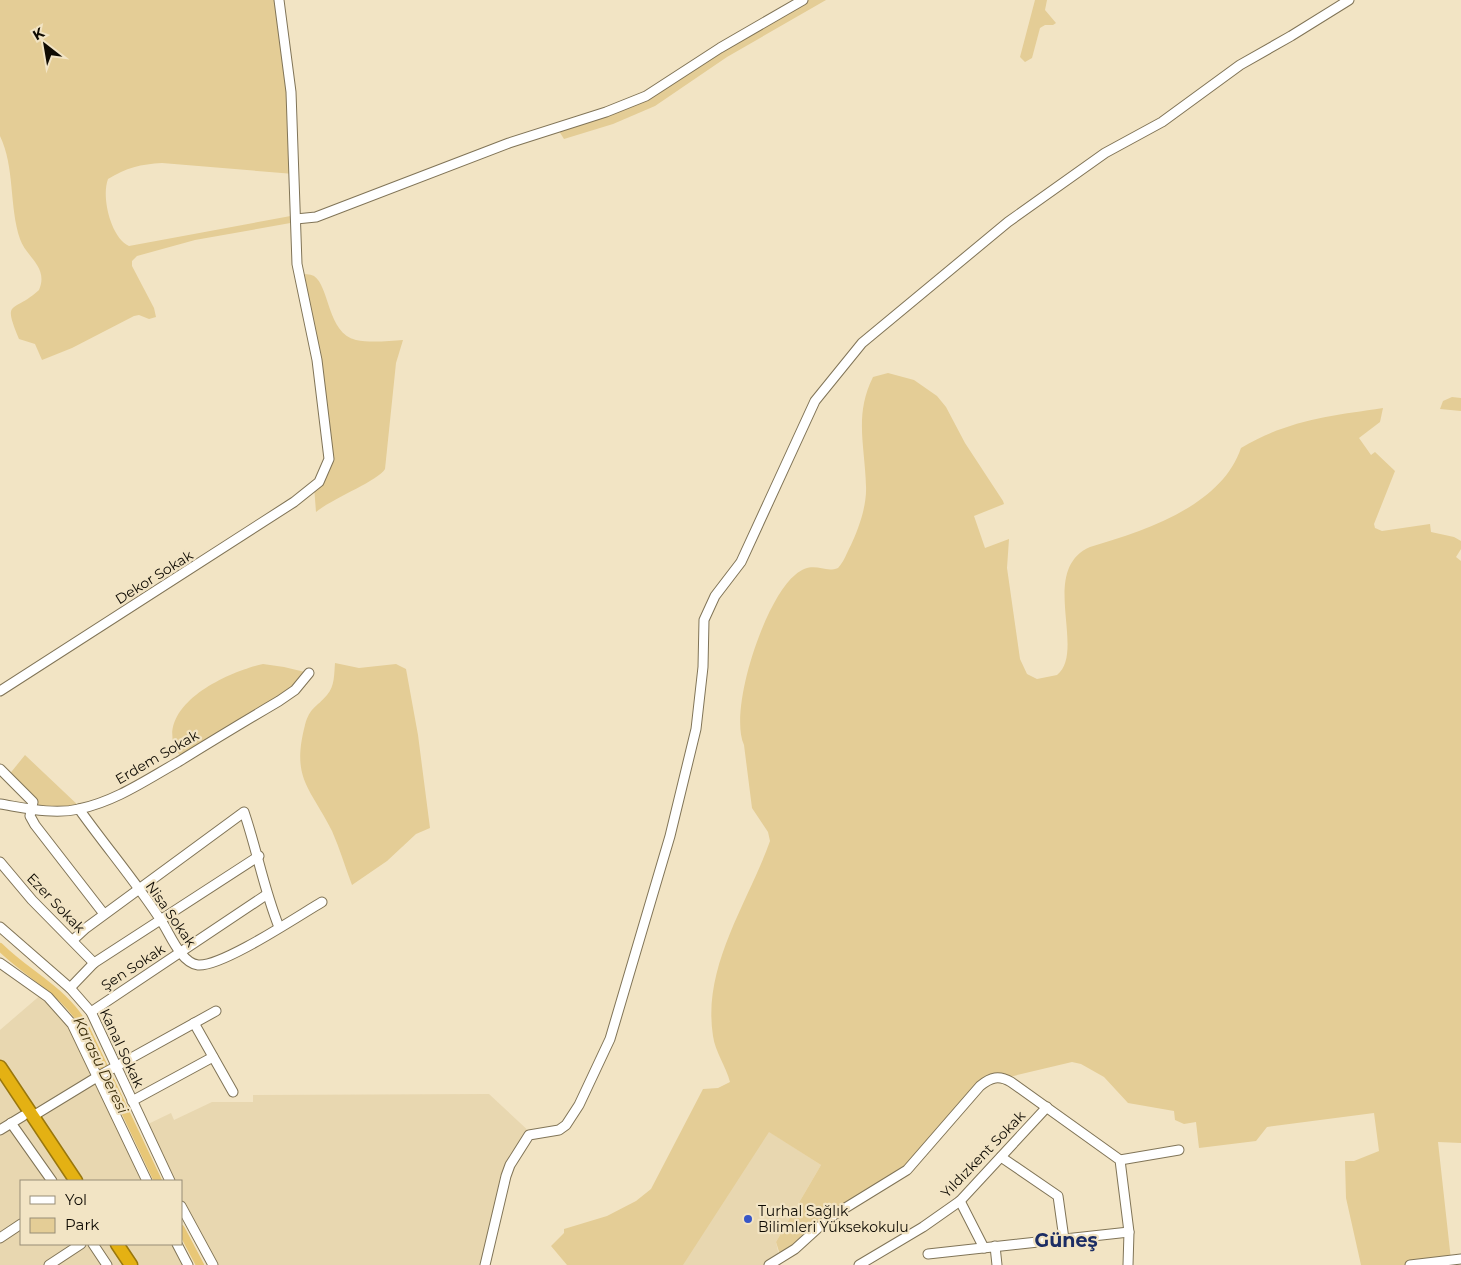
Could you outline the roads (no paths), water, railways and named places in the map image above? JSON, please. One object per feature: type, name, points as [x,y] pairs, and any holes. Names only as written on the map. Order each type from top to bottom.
[{"type":"highway","points":[[0,1067],[65,1180]]},
{"type":"highway","points":[[0,1082],[75,1180]]},
{"type":"highway","points":[[109,1245],[122,1265]]},
{"type":"highway","points":[[118,1245],[132,1265]]},
{"type":"street","points":[[279,0],[291,92],[296,219],[316,217],[506,144],[606,112],[646,96],[720,48],[803,0]]},
{"type":"street","points":[[485,1265],[510,1165],[529,1135],[562,1128],[579,1105],[610,1039],[629,968],[670,836],[696,729],[703,667],[704,620],[715,596],[741,562],[815,401],[862,343],[1008,222],[1105,153],[1162,122],[1240,64],[1291,36],[1349,0]]},
{"type":"street","name":"Dekor Sokak","points":[[0,691],[197,566],[294,502],[319,482],[329,460],[317,360],[297,264],[296,219]]},
{"type":"street","name":"Erdem Sokak","points":[[0,804],[32,810],[79,809],[110,800],[145,782],[290,694],[309,673]]},
{"type":"street","points":[[0,769],[33,802],[30,816],[35,824],[104,914]]},
{"type":"street","name":"Nisa Sokak","points":[[79,809],[161,920],[181,952],[193,964],[205,964],[237,951],[322,902]]},
{"type":"street","points":[[73,940],[104,914],[244,812],[259,856],[266,895],[279,927]]},
{"type":"street","points":[[70,988],[94,963],[259,856]]},
{"type":"street","name":"Ezer Sokak","points":[[0,862],[32,900],[94,963]]},
{"type":"street","name":"Şen Sokak","points":[[91,1012],[266,895]]},
{"type":"street","name":"Kanal Sokak","points":[[0,927],[70,988],[91,1012],[170,1180]]},
{"type":"street","points":[[0,963],[48,997],[66,1014],[77,1033],[147,1180]]},
{"type":"street","points":[[0,1130],[216,1011]]},
{"type":"street","points":[[194,1023],[233,1092]]},
{"type":"street","points":[[132,1101],[213,1057]]},
{"type":"street","points":[[769,1265],[795,1249],[830,1218],[907,1170],[987,1080],[993,1077],[1005,1078],[1120,1160],[1179,1150]]},
{"type":"street","name":"Yıldızkent Sokak","points":[[860,1265],[923,1227],[960,1201],[1047,1107]]},
{"type":"street","points":[[11,1123],[51,1180]]},
{"type":"street","points":[[1000,1157],[1058,1196],[1064,1239]]},
{"type":"street","points":[[1120,1160],[1129,1232],[1128,1265]]},
{"type":"street","points":[[960,1201],[984,1248]]},
{"type":"street","points":[[182,1208],[213,1265]]},
{"type":"street","points":[[0,1238],[20,1225]]},
{"type":"street","points":[[928,1254],[1129,1232]]},
{"type":"street","points":[[49,1265],[79,1245]]},
{"type":"street","points":[[94,1245],[107,1265]]},
{"type":"street","points":[[178,1245],[188,1265]]},
{"type":"street","points":[[996,1246],[997,1265]]},
{"type":"street","points":[[1410,1265],[1460,1259]]},
{"type":"waterway","name":"Karasu Deresi","points":[[0,947],[58,994],[78,1016],[86,1029],[158,1180]]},
{"type":"waterway","name":"Karasu Deresi","points":[[182,1231],[200,1265]]},
{"type":"place","name":"Turhal Sağlık Bilimleri Yüksekokulu","points":[[748,1219]]},
{"type":"district","name":"Güneş","points":[[1066,1240]]}]
